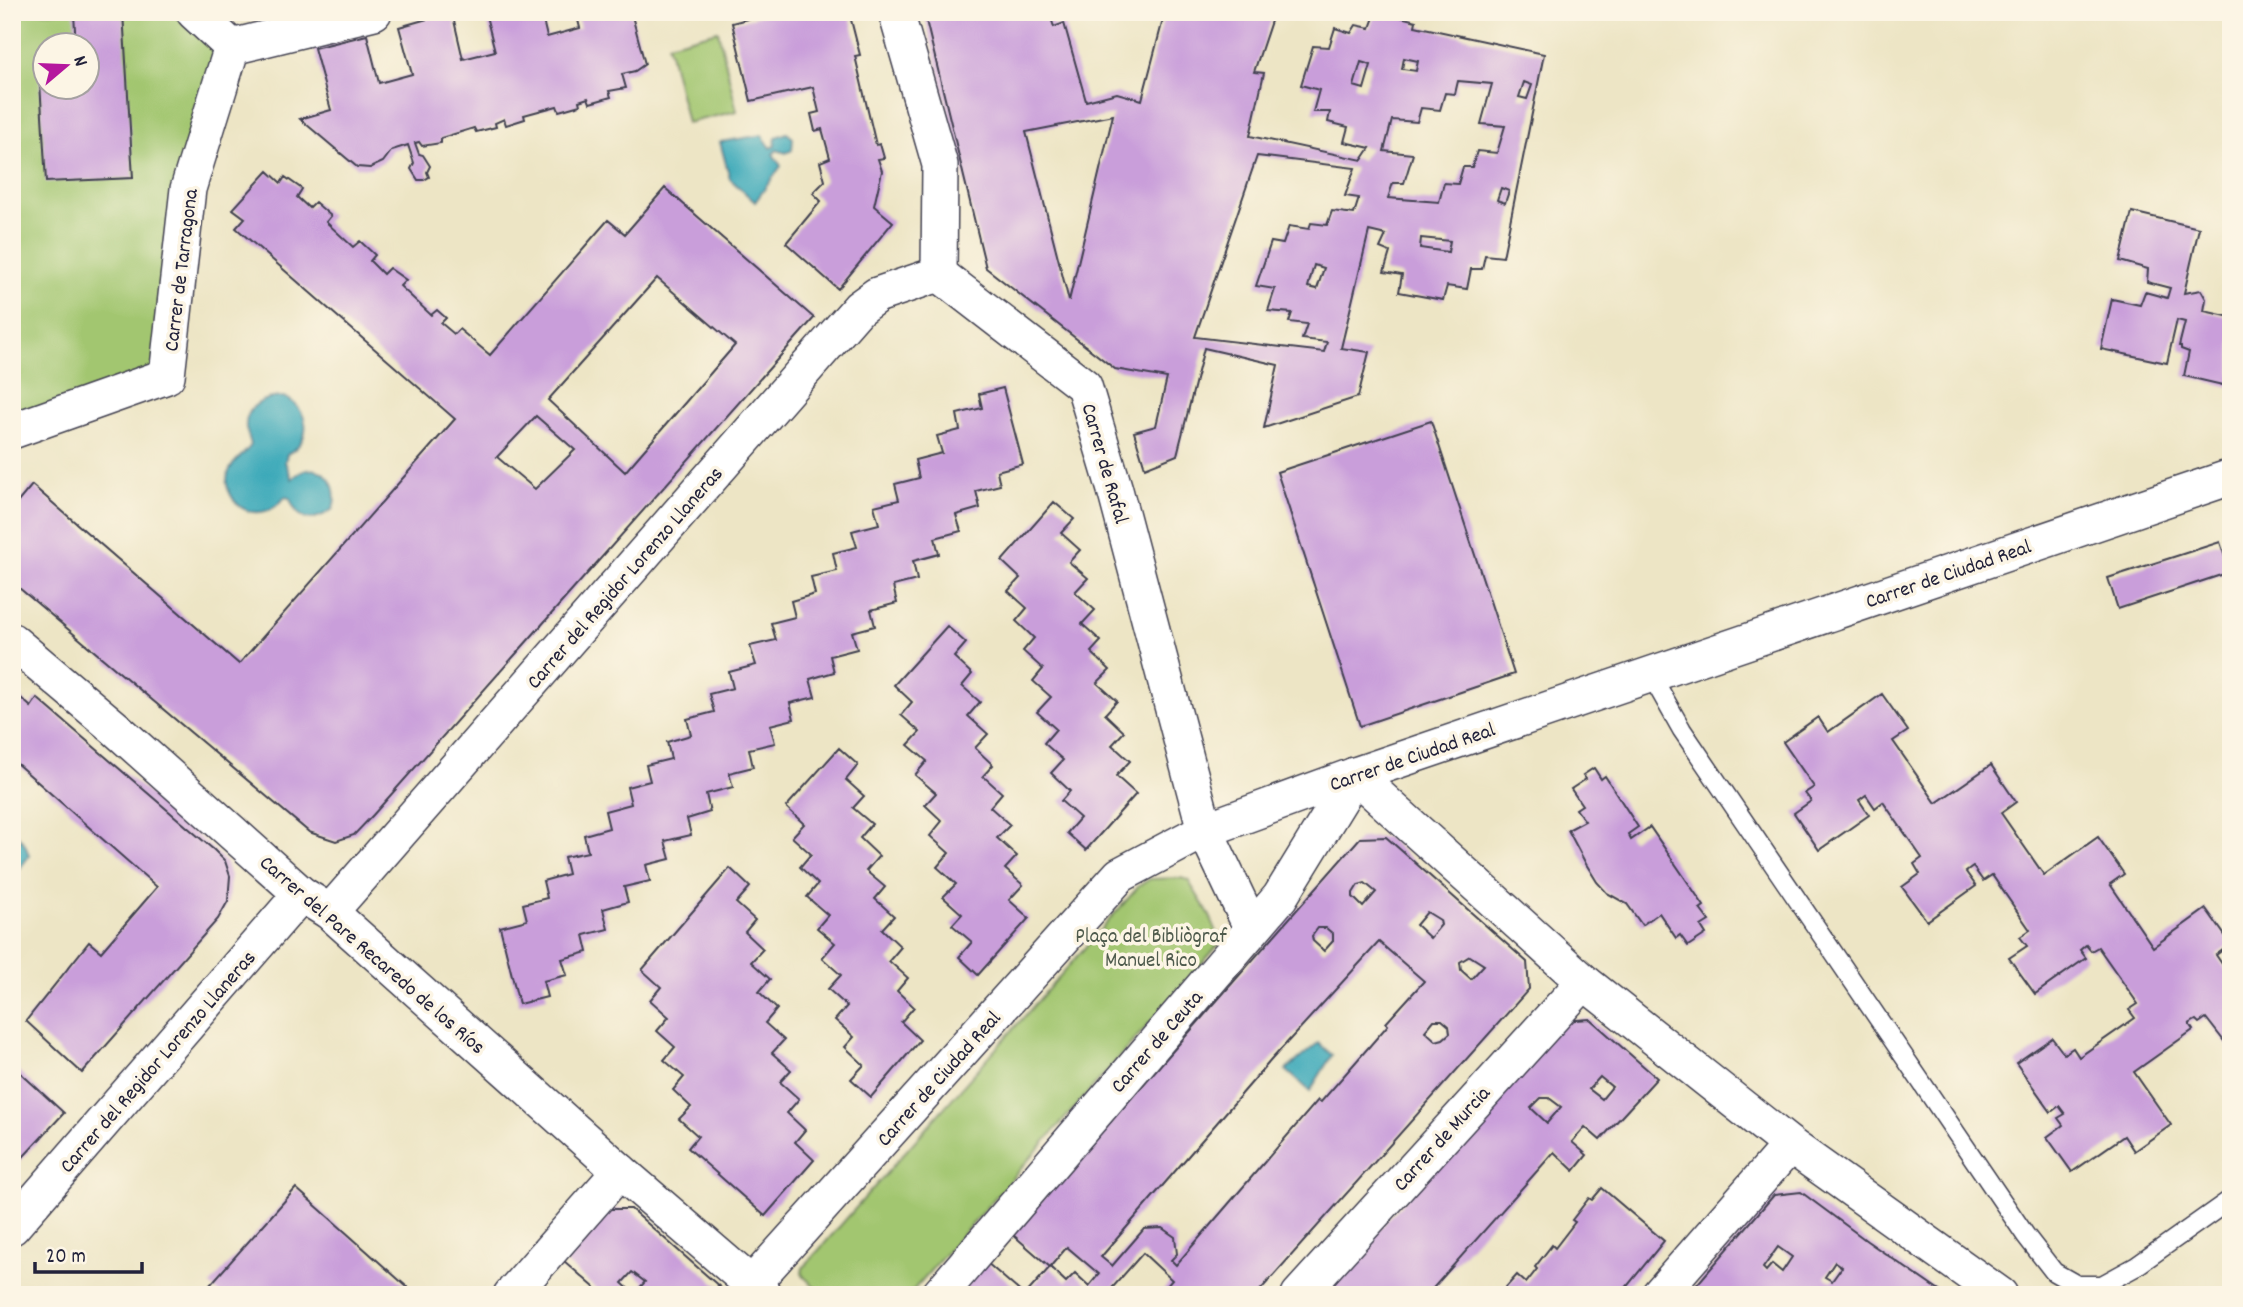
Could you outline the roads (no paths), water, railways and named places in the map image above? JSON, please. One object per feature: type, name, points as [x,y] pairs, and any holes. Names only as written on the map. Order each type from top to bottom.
[{"type":"street","points":[[194,12],[232,47],[374,12]]},
{"type":"street","points":[[896,12],[940,165],[939,274]]},
{"type":"street","name":"Carrer de Tarragona","points":[[12,431],[167,376],[188,189],[232,47]]},
{"type":"street","name":"Carrer de Rafal","points":[[939,274],[1084,386],[1115,490],[1205,830],[1252,929]]},
{"type":"street","name":"Carrer del Regidor Lorenzo Llaneras","points":[[330,912],[859,308],[877,295],[939,274]]},
{"type":"street","name":"Carrer de Ciudad Real","points":[[758,1289],[1121,875],[1205,830],[1355,775],[2231,477]]},
{"type":"street","name":"Carrer del Pare Recaredo de los Ríos","points":[[12,641],[115,728],[301,894],[330,912],[620,1171],[758,1289]]},
{"type":"street","points":[[1355,775],[1584,982],[1790,1145],[2000,1295]]},
{"type":"street","name":"Carrer de Ceuta","points":[[939,1295],[1280,897],[1355,775]]},
{"type":"street","name":"Carrer del Regidor Lorenzo Llaneras","points":[[12,1227],[301,894]]},
{"type":"street","name":"Carrer de Murcia","points":[[1299,1295],[1584,982]]},
{"type":"street","points":[[1659,1295],[1790,1145]]},
{"type":"street","points":[[511,1295],[620,1171]]},
{"type":"lane","points":[[1651,674],[1682,730],[2026,1236],[2054,1272],[2077,1285],[2102,1285],[2135,1267],[2231,1199]]},
{"type":"water","points":[[787,133],[793,138],[792,150],[786,153],[777,150],[773,154],[781,166],[755,202],[730,179],[720,142],[762,135],[771,148],[775,146],[776,137]]},
{"type":"water","points":[[284,397],[299,409],[305,425],[302,441],[287,454],[285,462],[292,479],[300,472],[317,470],[330,480],[333,488],[333,509],[319,517],[302,516],[290,498],[285,497],[263,512],[247,510],[234,500],[227,486],[230,469],[251,445],[246,428],[248,413],[263,401]]},
{"type":"water","points":[[16,834],[25,844],[29,856],[19,869],[12,870],[12,835]]},
{"type":"water","points":[[1318,1043],[1332,1055],[1310,1091],[1286,1070]]},
{"type":"park label","name":"Plaça del Bibliògraf Manuel Rico","points":[[1151,947]]}]
